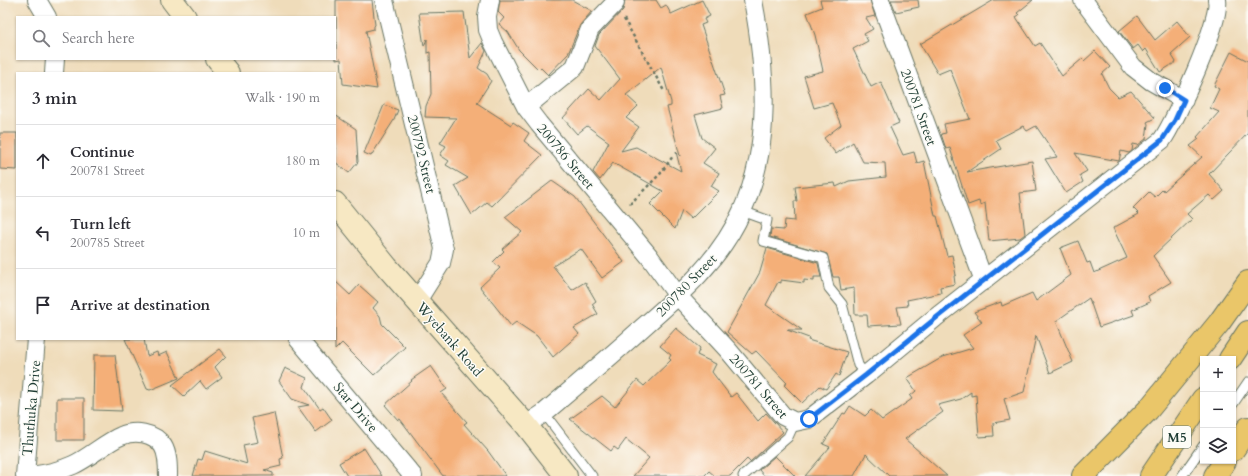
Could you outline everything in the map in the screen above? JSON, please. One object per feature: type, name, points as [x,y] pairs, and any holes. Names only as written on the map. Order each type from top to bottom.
[{"type":"main road","points":[[1083,476],[1153,404],[1219,323],[1248,282]]},
{"type":"main road","points":[[1232,356],[1248,332]]},
{"type":"main road","name":"M5","points":[[1151,476],[1200,403]]},
{"type":"main road","points":[[1236,446],[1248,428]]},
{"type":"main road","points":[[1215,476],[1223,464]]},
{"type":"street","points":[[37,0],[46,16]]},
{"type":"street","points":[[172,0],[184,16]]},
{"type":"street","name":"200792 Street","points":[[384,0],[444,249],[441,264],[417,302]]},
{"type":"street","name":"200786 Street","points":[[490,0],[487,16],[488,30],[526,107],[557,148],[649,256],[678,296]]},
{"type":"street","name":"200780 Street","points":[[526,426],[544,413],[678,296],[706,268],[732,232],[753,182],[760,151],[764,116],[764,78],[753,0]]},
{"type":"street","name":"200781 Street","points":[[880,0],[984,281]]},
{"type":"street","points":[[1083,0],[1132,66],[1151,81],[1184,100]]},
{"type":"street","name":"200781 Street","points":[[678,296],[728,350],[783,416],[789,421],[795,422],[809,419],[1162,140],[1175,120],[1184,100],[1218,11],[1217,0]]},
{"type":"street","points":[[526,107],[575,67],[590,29],[615,3]]},
{"type":"street","points":[[54,72],[55,60]]},
{"type":"street","points":[[218,60],[227,72]]},
{"type":"street","name":"Wyebank Road","points":[[336,204],[417,302],[526,426],[566,476]]},
{"type":"street","name":"Thuthuka Drive","points":[[25,476],[36,340]]},
{"type":"street","name":"Star Drive","points":[[299,340],[413,476]]},
{"type":"street","points":[[31,476],[50,473],[73,465],[120,436],[130,433],[143,433],[156,438],[163,446],[168,476]]},
{"type":"lane","points":[[742,211],[767,220],[763,241],[824,258],[830,288],[842,304],[858,365],[866,375]]},
{"type":"lane","points":[[1236,400],[1248,382]]},
{"type":"lane","points":[[544,413],[592,476]]},
{"type":"lane","points":[[743,476],[788,437],[795,422]]},
{"type":"lane","points":[[1182,476],[1200,450]]},
{"type":"path","points":[[615,3],[664,90]]},
{"type":"path","points":[[635,199],[661,173],[673,156]]},
{"type":"building","points":[[336,0],[372,0],[375,25],[374,29],[366,31],[377,89],[343,84],[341,59],[336,60]]},
{"type":"building","points":[[500,0],[572,0],[592,11],[580,25],[568,54],[548,75],[540,67],[538,69],[519,50],[508,32],[499,24],[504,18],[498,12]]},
{"type":"building","points":[[625,0],[656,0],[661,8],[666,5],[671,14],[702,0],[710,16],[704,19],[706,23],[701,25],[725,95],[720,96],[723,108],[695,115],[702,138],[715,148],[703,163],[719,173],[711,186],[719,191],[691,219],[682,211],[675,229],[650,204],[663,191],[613,163],[600,180],[593,172],[609,142],[587,126],[577,134],[563,118],[589,89],[601,100],[620,79],[595,46],[599,35],[623,10]],"holes":[[[661,67],[671,106],[667,107],[680,156],[676,152],[681,171],[636,147],[621,151],[639,127],[626,118],[638,106],[626,95]]]},
{"type":"building","points":[[820,0],[870,0],[875,16],[866,18],[873,29],[864,34],[868,41],[853,49],[871,87],[881,82],[899,123],[890,127],[903,155],[914,152],[917,163],[924,161],[935,216],[937,216],[947,256],[952,255],[956,275],[954,276],[955,284],[940,287],[941,293],[907,300],[908,306],[897,307],[901,324],[868,326],[867,315],[855,315],[854,288],[841,290],[839,277],[833,277],[827,254],[770,237],[771,229],[784,230],[785,220],[795,221],[794,201],[797,201],[795,187],[835,183],[836,187],[849,181],[886,177],[885,163],[863,162],[853,142],[836,154],[824,138],[841,125],[832,103],[814,108],[804,76],[823,71],[815,35],[807,13],[822,7]]},
{"type":"building","points":[[891,0],[918,0],[919,7],[896,12]]},
{"type":"building","points":[[994,0],[1033,0],[1017,13],[1019,15],[1016,17],[1035,46],[1040,43],[1062,76],[1082,59],[1084,61],[1095,51],[1110,67],[1102,74],[1109,88],[1118,97],[1131,91],[1155,118],[1147,122],[1146,139],[1138,145],[1133,144],[1132,151],[1129,153],[1121,151],[1119,161],[1075,153],[1087,171],[1080,175],[1083,182],[1066,193],[1045,159],[1057,157],[1036,126],[1027,131],[1023,126],[996,140],[1001,149],[967,172],[1032,161],[1036,191],[1020,193],[1025,234],[1020,238],[989,241],[985,203],[980,205],[979,201],[968,205],[950,148],[946,149],[941,134],[946,133],[944,124],[970,119],[950,69],[938,74],[920,44]]},
{"type":"building","points":[[464,12],[470,58],[482,43],[486,51],[478,68],[487,74],[491,81],[477,103],[511,125],[513,122],[529,133],[524,141],[542,155],[492,206],[487,202],[472,215],[455,186],[468,178],[446,165],[449,161],[440,155],[446,146],[440,143],[456,118],[425,117],[426,106],[431,94],[430,52],[427,53],[427,39],[424,46],[419,13]]},
{"type":"building","points":[[1137,16],[1155,40],[1177,21],[1190,37],[1171,54],[1176,62],[1160,72],[1146,49],[1143,52],[1138,45],[1133,49],[1119,31]]},
{"type":"building","points":[[1231,52],[1248,61],[1248,133],[1209,174],[1224,191],[1214,200],[1209,195],[1187,214],[1192,219],[1153,256],[1171,282],[1148,296],[1150,302],[1132,310],[1134,315],[1099,327],[1089,298],[1056,321],[1073,362],[1050,373],[1036,336],[1024,392],[1004,399],[1010,420],[993,423],[994,436],[979,437],[976,395],[971,396],[971,392],[961,399],[938,405],[943,412],[905,439],[947,476],[889,476],[866,454],[854,476],[805,476],[830,447],[823,444],[843,413],[845,414],[850,406],[865,416],[871,410],[882,420],[912,399],[910,396],[916,391],[907,378],[943,357],[973,348],[963,335],[982,322],[974,312],[1001,302],[1002,306],[1032,293],[1036,301],[1071,275],[1060,248],[1078,241],[1087,263],[1090,262],[1094,273],[1127,258],[1113,228],[1139,214],[1133,208],[1149,192],[1155,197],[1163,189],[1164,191],[1202,157],[1190,146],[1199,139],[1197,137],[1219,112],[1210,108],[1219,89],[1214,86]]},
{"type":"building","points":[[384,105],[398,110],[394,120],[371,156],[364,153]]},
{"type":"building","points":[[336,116],[356,129],[358,162],[349,173],[336,163]]},
{"type":"building","points":[[0,133],[16,133],[16,170],[0,169]]},
{"type":"building","points":[[552,181],[575,197],[624,262],[602,278],[581,249],[553,266],[572,290],[585,282],[596,301],[592,304],[598,314],[574,328],[579,334],[553,357],[537,336],[516,322],[511,326],[480,287],[500,268],[493,262],[504,251],[502,249],[522,232],[505,217]]},
{"type":"building","points":[[767,248],[818,263],[821,277],[814,277],[814,281],[804,280],[804,283],[781,280],[781,283],[778,282],[766,305],[802,330],[787,330],[809,338],[808,340],[847,352],[839,376],[836,374],[826,389],[820,386],[802,403],[784,385],[787,383],[756,351],[752,354],[727,332],[760,272]]},
{"type":"building","points":[[336,282],[350,295],[359,285],[378,302],[373,308],[380,316],[382,324],[405,347],[374,375],[342,343],[335,350]]},
{"type":"building","points":[[676,328],[700,348],[697,355],[716,364],[712,372],[731,397],[736,393],[758,421],[766,413],[783,432],[750,462],[747,459],[730,476],[715,476],[709,471],[704,476],[633,476],[649,458],[626,439],[618,450],[614,447],[611,451],[570,419],[602,396],[615,407],[637,380],[644,386],[671,360],[669,358],[671,355],[660,346]]},
{"type":"building","points":[[125,340],[144,340],[147,356],[157,352],[158,356],[167,352],[179,378],[150,390],[147,389]]},
{"type":"building","points":[[220,349],[226,356],[215,367],[222,377],[206,389],[200,381],[184,396],[172,385]]},
{"type":"building","points":[[94,355],[115,355],[122,411],[93,410]]},
{"type":"building","points":[[431,366],[447,389],[441,393],[467,422],[464,424],[488,451],[506,476],[443,476],[400,419],[398,420],[385,405],[412,381],[411,380]]},
{"type":"building","points":[[285,368],[307,378],[304,387],[320,409],[323,407],[332,420],[316,432],[298,407],[309,405],[292,399],[279,381]]},
{"type":"building","points":[[57,398],[84,398],[84,440],[57,440]]},
{"type":"building","points":[[274,413],[283,458],[280,459],[281,466],[264,470],[273,473],[273,476],[193,476],[198,459],[202,460],[205,451],[247,464],[243,445],[258,442],[252,418]]},
{"type":"building","points":[[364,448],[382,476],[347,476],[339,463]]},
{"type":"building","points":[[775,456],[795,476],[764,476],[759,470]]},
{"type":"route","points":[[809,419],[1162,140],[1170,130],[1184,100],[1165,88]]}]
